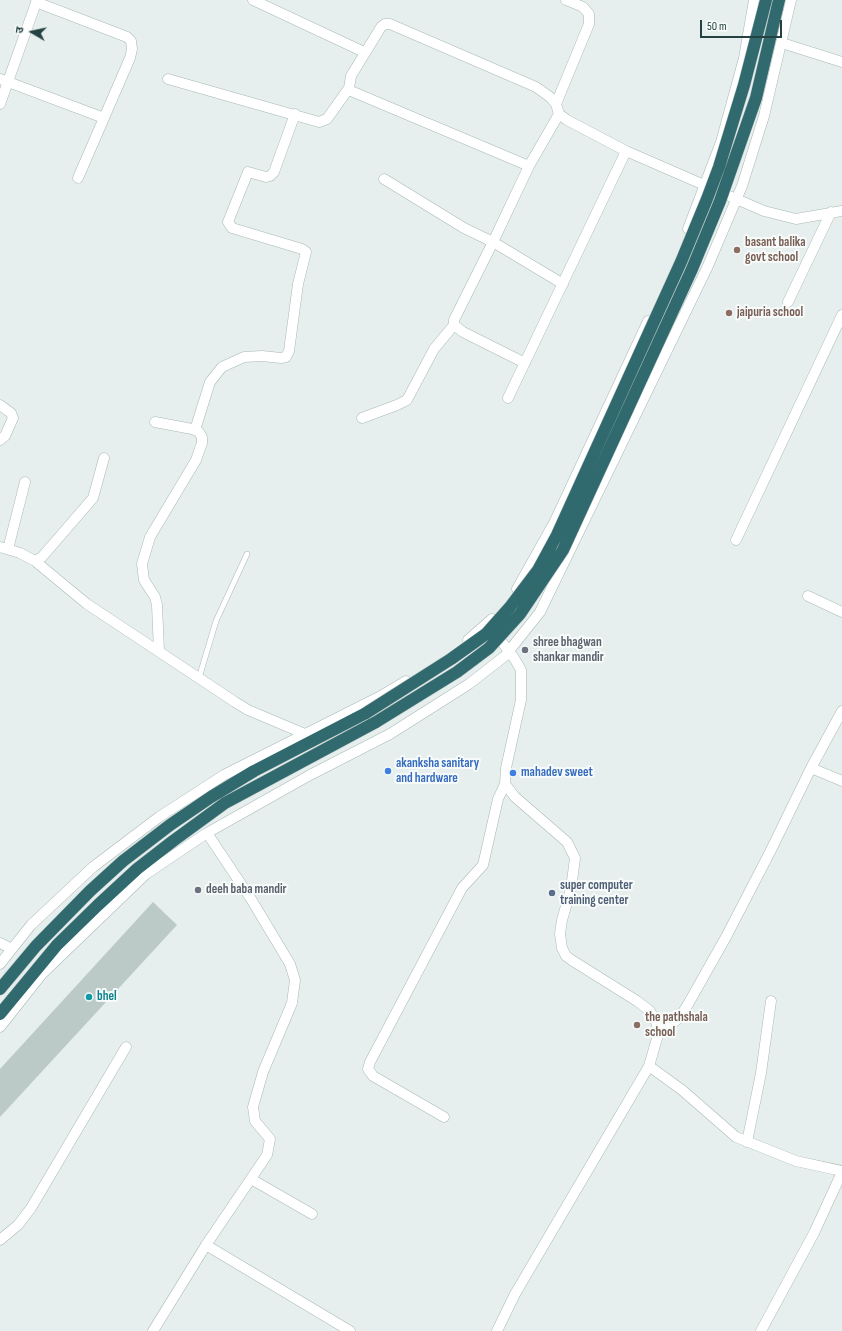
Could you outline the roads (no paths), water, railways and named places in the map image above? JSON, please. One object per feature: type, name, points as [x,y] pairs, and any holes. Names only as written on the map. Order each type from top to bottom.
[{"type":"highway","points":[[0,988],[36,946],[90,891],[123,861],[164,830],[211,797],[254,771],[366,713],[451,659],[486,634],[510,607],[538,570],[557,535],[674,277],[707,199],[719,167],[744,85],[766,0]]},
{"type":"highway","points":[[0,1014],[57,946],[98,904],[137,869],[173,841],[225,803],[376,722],[456,672],[489,648],[520,614],[564,550],[692,269],[720,201],[756,98],[779,0]]},
{"type":"street","points":[[253,0],[274,4],[364,52]]},
{"type":"street","points":[[556,104],[589,24],[589,14],[584,7],[566,0]]},
{"type":"street","points":[[0,964],[31,926],[93,867],[159,817],[224,775],[379,697],[450,654],[488,624],[522,583],[554,523],[678,257],[721,142],[744,58],[754,0]]},
{"type":"street","points":[[0,1027],[42,974],[146,874],[207,833],[310,775],[390,734],[468,684],[510,651],[540,612],[707,268],[736,200],[764,116],[792,0]]},
{"type":"street","points":[[0,104],[4,81],[36,1],[126,37],[131,41],[132,49],[130,58],[78,178]]},
{"type":"street","points":[[168,79],[295,114],[313,121],[323,122],[327,120],[349,88],[350,79],[364,52],[381,27],[385,24],[390,24],[544,91],[556,104],[559,114],[567,120],[626,151],[736,200],[784,217],[808,218],[831,212],[842,211]]},
{"type":"street","points":[[782,43],[842,62]]},
{"type":"street","points":[[4,81],[104,118]]},
{"type":"street","points":[[349,88],[355,93],[528,166]]},
{"type":"street","points":[[195,430],[210,382],[222,367],[244,357],[286,357],[289,351],[298,284],[306,252],[302,249],[232,228],[228,222],[248,172],[266,177],[270,176],[274,172],[295,114]]},
{"type":"street","points":[[362,418],[407,400],[434,349],[454,325],[456,313],[493,242],[528,166],[559,114]]},
{"type":"street","points":[[508,398],[626,151]]},
{"type":"street","points":[[384,179],[464,228],[493,242],[563,284]]},
{"type":"street","points":[[788,302],[831,212]]},
{"type":"street","points":[[736,540],[842,315]]},
{"type":"street","points":[[454,325],[463,332],[525,363]]},
{"type":"street","points":[[0,405],[11,414],[13,418],[5,436],[0,440]]},
{"type":"street","points":[[155,422],[195,430],[202,436],[202,443],[196,460],[150,537],[142,564],[144,580],[155,597],[157,605],[159,651]]},
{"type":"street","points":[[36,560],[42,557],[90,502],[95,492],[104,458]]},
{"type":"street","points":[[25,482],[4,548],[36,560],[87,604],[248,710],[305,734]]},
{"type":"street","points":[[808,596],[842,612]]},
{"type":"street","points":[[444,1117],[373,1076],[368,1069],[370,1062],[462,888],[483,865],[498,799],[505,784],[506,768],[521,700],[521,670],[510,651],[488,624]]},
{"type":"street","points":[[658,1035],[679,1018],[687,1006],[771,850],[811,768],[842,711]]},
{"type":"street","points":[[811,768],[842,781]]},
{"type":"street","points":[[497,1331],[515,1294],[649,1066],[658,1035],[657,1024],[650,1011],[566,956],[562,948],[560,934],[574,874],[575,858],[567,842],[515,797],[505,784]]},
{"type":"street","points":[[153,1331],[206,1245],[267,1155],[271,1144],[268,1135],[255,1121],[253,1115],[256,1092],[290,1009],[295,980],[290,964],[233,871],[207,833]]},
{"type":"street","points":[[0,943],[12,949]]},
{"type":"street","points":[[746,1142],[761,1073],[771,1001]]},
{"type":"street","points":[[0,1240],[18,1225],[31,1208],[126,1047]]},
{"type":"street","points":[[649,1066],[682,1090],[728,1131],[746,1142],[796,1161],[842,1172],[814,1233],[761,1331]]},
{"type":"street","points":[[251,1179],[312,1214]]},
{"type":"street","points":[[206,1245],[350,1331]]},
{"type":"lane","points":[[199,678],[216,621],[247,554]]},
{"type":"place","name":"basant balika govt school","points":[[737,250]]},
{"type":"place","name":"jaipuria school","points":[[729,313]]},
{"type":"place","name":"shree bhagwan shankar mandir","points":[[525,650]]},
{"type":"place","name":"akanksha sanitary and hardware","points":[[388,771]]},
{"type":"place","name":"mahadev sweet","points":[[513,773]]},
{"type":"place","name":"deeh baba mandir","points":[[198,890]]},
{"type":"place","name":"super computer training center","points":[[552,893]]},
{"type":"place","name":"bhel","points":[[89,997]]},
{"type":"place","name":"the pathshala school","points":[[637,1025]]}]
